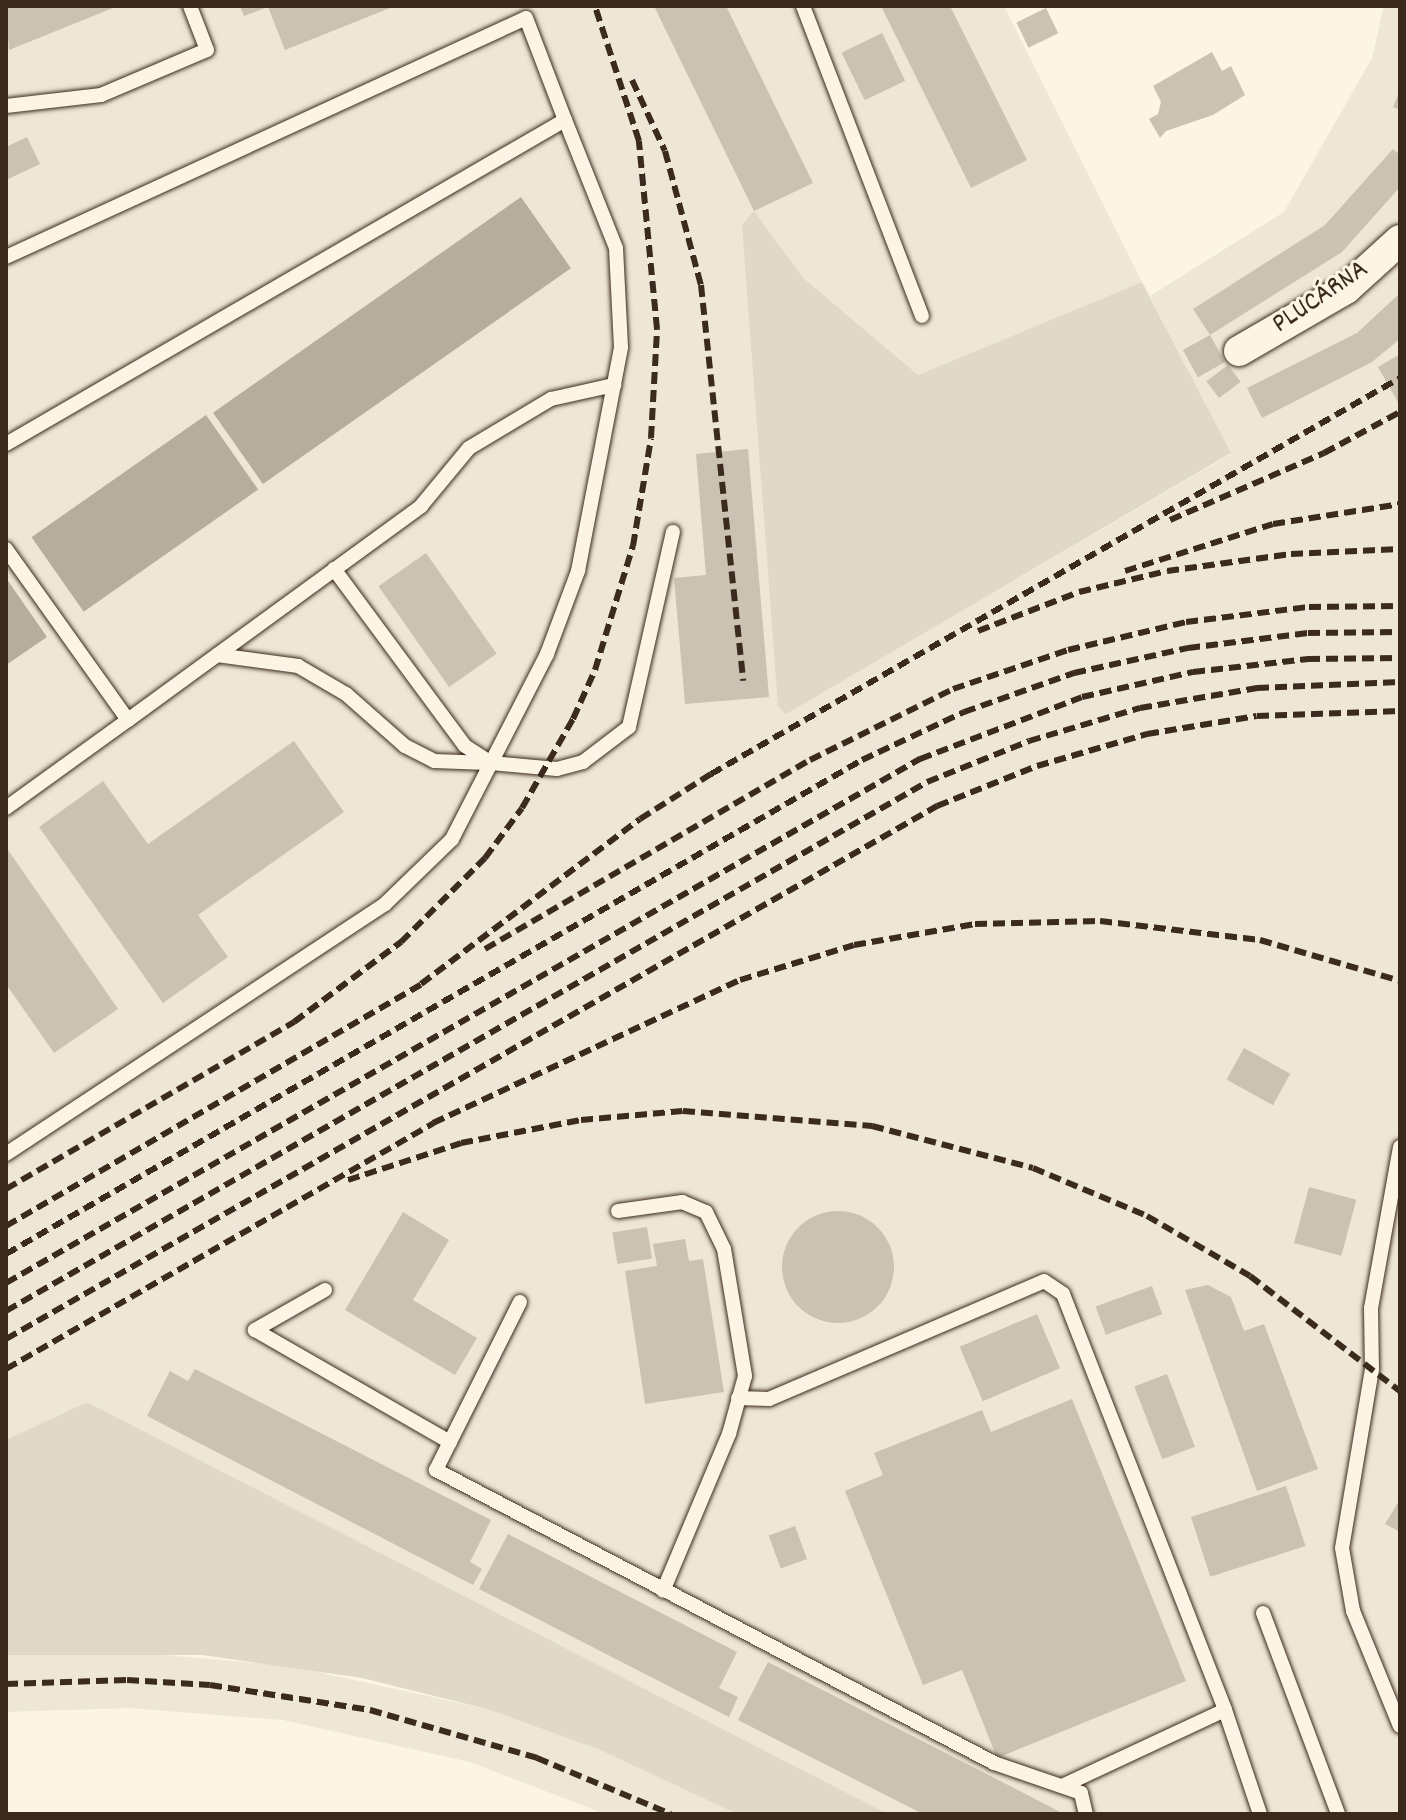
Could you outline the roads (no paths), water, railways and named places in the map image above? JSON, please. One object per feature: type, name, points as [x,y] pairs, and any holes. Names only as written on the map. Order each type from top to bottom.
[{"type":"street","name":"PLUCÁRNA","points":[[1239,351],[1346,289],[1400,240]]},
{"type":"lane","points":[[6,106],[101,95],[207,50],[190,6]]},
{"type":"lane","points":[[803,6],[922,316]]},
{"type":"lane","points":[[6,257],[526,18],[616,248],[621,347],[578,571],[547,654],[452,839],[385,904],[6,1154]]},
{"type":"lane","points":[[6,444],[565,120]]},
{"type":"lane","points":[[6,808],[421,506],[469,448],[551,399],[614,385]]},
{"type":"lane","points":[[217,655],[298,666],[346,694],[405,746],[434,761],[557,769],[583,762],[629,727],[673,532]]},
{"type":"lane","points":[[6,549],[128,720]]},
{"type":"lane","points":[[334,569],[465,746],[491,763]]},
{"type":"lane","points":[[1400,1147],[1371,1308],[1372,1369],[1342,1548],[1353,1611],[1400,1726]]},
{"type":"lane","points":[[618,1211],[682,1202],[706,1212],[724,1249],[745,1376],[663,1591]]},
{"type":"lane","points":[[738,1398],[769,1399],[1044,1281],[1063,1294],[1225,1710],[1260,1814]]},
{"type":"lane","points":[[325,1290],[255,1330],[450,1442]]},
{"type":"lane","points":[[520,1302],[436,1470],[994,1763],[1081,1793],[1086,1814]]},
{"type":"lane","points":[[1263,1613],[1338,1814]]},
{"type":"lane","points":[[1062,1786],[1225,1710]]},
{"type":"railway","points":[[6,1189],[294,1022],[401,942],[485,858],[522,808],[573,719],[595,670],[633,546],[651,438],[657,329],[639,141],[595,6]]},
{"type":"railway","points":[[632,80],[665,151],[701,285],[743,681]]},
{"type":"railway","points":[[6,1226],[421,984],[640,819],[711,774],[1400,378]]},
{"type":"railway","points":[[1170,520],[1324,453],[1400,412]]},
{"type":"railway","points":[[1125,571],[1273,524],[1400,504]]},
{"type":"railway","points":[[978,631],[1079,592],[1167,571],[1291,554],[1400,549]]},
{"type":"railway","points":[[485,949],[810,760],[953,689],[1068,650],[1186,622],[1309,607],[1400,606]]},
{"type":"railway","points":[[6,1254],[862,760],[964,712],[1074,673],[1188,648],[1308,633],[1400,632]]},
{"type":"railway","points":[[6,1283],[920,759],[1082,697],[1193,672],[1308,659],[1400,658]]},
{"type":"railway","points":[[6,1311],[927,782],[1029,741],[1140,708],[1257,688],[1400,682]]},
{"type":"railway","points":[[6,1339],[937,806],[1037,766],[1147,734],[1257,716],[1400,711]]},
{"type":"railway","points":[[6,1369],[433,1123],[740,980],[854,945],[975,924],[1100,921],[1260,940],[1400,981]]},
{"type":"railway","points":[[348,1180],[461,1143],[581,1120],[683,1111],[872,1126],[1033,1168],[1147,1216],[1250,1276],[1400,1391]]},
{"type":"railway","points":[[6,1684],[127,1680],[210,1685],[370,1710],[537,1758],[671,1814]]}]
